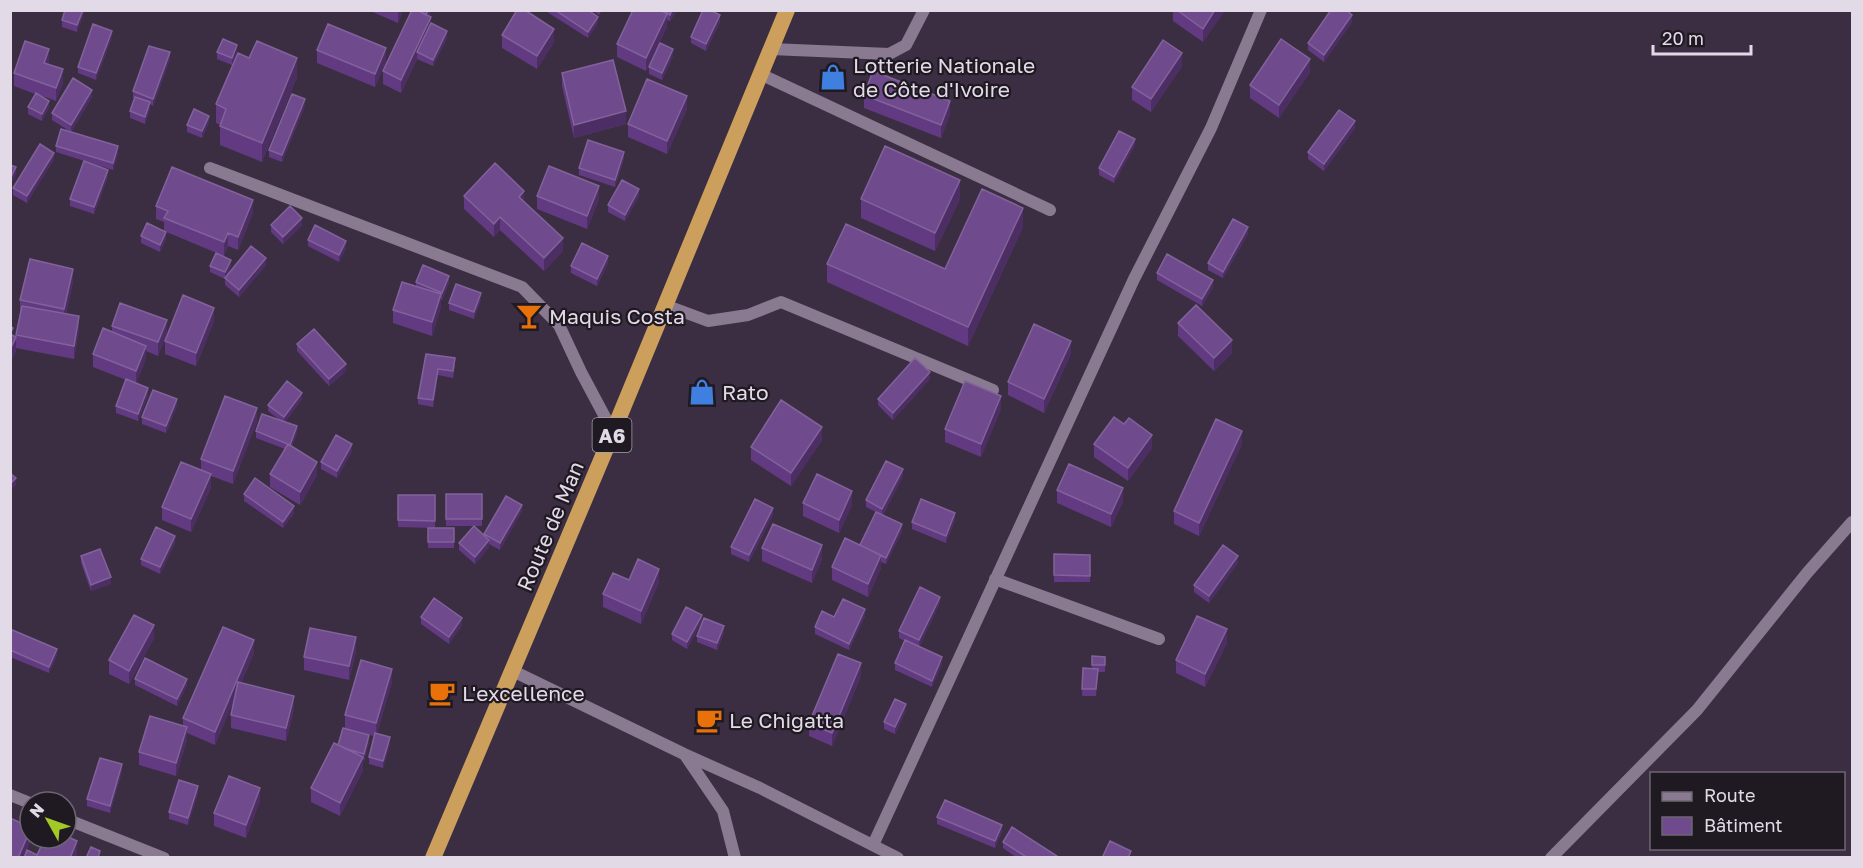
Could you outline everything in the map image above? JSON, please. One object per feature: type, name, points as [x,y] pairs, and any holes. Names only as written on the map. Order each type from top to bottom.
[{"type":"highway","name":"Route de Man","points":[[433,858],[613,432],[787,10]]},
{"type":"street","points":[[771,49],[890,54],[906,45],[924,10]]},
{"type":"street","points":[[873,845],[1134,279],[1211,128],[1261,10]]},
{"type":"street","points":[[760,74],[1050,210]]},
{"type":"street","points":[[210,168],[522,287],[559,325],[613,432]]},
{"type":"street","points":[[665,305],[708,321],[748,315],[781,302],[993,390]]},
{"type":"street","points":[[1551,858],[1697,710],[1807,573],[1852,522]]},
{"type":"street","points":[[995,579],[1159,639]]},
{"type":"street","points":[[513,671],[684,754],[760,788],[898,858]]},
{"type":"street","points":[[684,754],[723,811],[735,858]]},
{"type":"street","points":[[78,824],[164,858]]},
{"type":"building","points":[[65,10],[83,10],[77,25],[62,20]]},
{"type":"building","points":[[412,10],[431,17],[401,80],[383,71]]},
{"type":"building","points":[[417,10],[428,10],[426,15]]},
{"type":"building","points":[[517,10],[525,10],[554,29],[537,56],[502,35]]},
{"type":"building","points":[[555,10],[588,10],[598,17],[588,32]]},
{"type":"building","points":[[633,10],[660,10],[667,14],[646,58],[617,44]]},
{"type":"building","points":[[703,10],[710,10],[720,15],[706,44],[691,37]]},
{"type":"building","points":[[1177,10],[1215,10],[1203,29]]},
{"type":"building","points":[[1331,10],[1346,10],[1352,15],[1324,55],[1308,43]]},
{"type":"building","points":[[431,23],[447,31],[433,60],[417,52]]},
{"type":"building","points":[[93,24],[112,31],[96,73],[78,67]]},
{"type":"building","points":[[328,24],[386,48],[375,74],[317,50]]},
{"type":"building","points":[[223,39],[237,45],[232,58],[217,52]]},
{"type":"building","points":[[1281,39],[1310,59],[1279,105],[1250,85]]},
{"type":"building","points":[[1163,40],[1182,53],[1151,99],[1132,87]]},
{"type":"building","points":[[25,41],[49,49],[44,63],[63,69],[56,88],[14,73]]},
{"type":"building","points":[[257,41],[297,58],[262,143],[220,126],[226,109],[216,104],[238,53],[249,58]]},
{"type":"building","points":[[660,43],[673,49],[662,73],[649,67]]},
{"type":"building","points":[[149,46],[170,52],[153,99],[133,91]]},
{"type":"building","points":[[613,60],[626,111],[574,125],[562,73]]},
{"type":"building","points":[[873,71],[950,101],[941,125],[864,95]]},
{"type":"building","points":[[73,78],[92,90],[71,125],[52,113]]},
{"type":"building","points":[[647,79],[687,96],[667,141],[628,124]]},
{"type":"building","points":[[36,93],[49,101],[42,114],[28,107]]},
{"type":"building","points":[[292,94],[305,99],[282,155],[269,150]]},
{"type":"building","points":[[135,97],[150,102],[145,117],[130,111]]},
{"type":"building","points":[[194,109],[209,116],[202,131],[187,125]]},
{"type":"building","points":[[1339,110],[1355,121],[1324,164],[1308,152]]},
{"type":"building","points":[[61,129],[118,146],[113,163],[56,146]]},
{"type":"building","points":[[1119,131],[1135,139],[1114,177],[1099,168]]},
{"type":"building","points":[[588,140],[624,152],[615,180],[579,168]]},
{"type":"building","points":[[40,144],[54,153],[27,196],[13,188]]},
{"type":"building","points":[[885,146],[960,180],[935,233],[861,199]]},
{"type":"building","points":[[84,161],[108,170],[94,207],[70,199]]},
{"type":"building","points":[[495,163],[524,191],[519,197],[563,238],[544,258],[500,217],[494,224],[464,196]]},
{"type":"building","points":[[10,165],[16,167],[10,179]]},
{"type":"building","points":[[549,166],[599,186],[587,216],[537,196]]},
{"type":"building","points":[[172,167],[253,200],[238,237],[228,233],[224,242],[164,218],[168,211],[156,206]]},
{"type":"building","points":[[622,180],[639,189],[625,215],[608,205]]},
{"type":"building","points":[[982,189],[1023,208],[968,327],[827,264],[846,224],[945,269]]},
{"type":"building","points":[[290,206],[302,218],[283,237],[271,225]]},
{"type":"building","points":[[1233,219],[1248,227],[1223,272],[1208,263]]},
{"type":"building","points":[[147,223],[166,232],[160,245],[141,236]]},
{"type":"building","points":[[315,225],[346,241],[339,255],[308,240]]},
{"type":"building","points":[[582,243],[608,256],[597,279],[571,266]]},
{"type":"building","points":[[251,246],[266,258],[239,290],[225,278]]},
{"type":"building","points":[[216,253],[231,260],[225,272],[210,266]]},
{"type":"building","points":[[1167,254],[1213,280],[1202,299],[1157,273]]},
{"type":"building","points":[[30,259],[73,269],[64,309],[20,300]]},
{"type":"building","points":[[423,265],[449,276],[442,293],[416,282]]},
{"type":"building","points":[[402,282],[441,294],[432,322],[393,310]]},
{"type":"building","points":[[456,284],[481,293],[474,312],[449,303]]},
{"type":"building","points":[[183,295],[214,308],[196,353],[165,341]]},
{"type":"building","points":[[120,303],[167,320],[158,342],[112,326]]},
{"type":"building","points":[[1196,305],[1232,340],[1214,358],[1178,323]]},
{"type":"building","points":[[22,306],[79,316],[74,346],[16,335]]},
{"type":"building","points":[[1034,324],[1071,341],[1044,399],[1008,382]]},
{"type":"building","points":[[103,328],[146,346],[136,371],[93,354]]},
{"type":"building","points":[[314,329],[346,364],[329,379],[297,344]]},
{"type":"building","points":[[10,334],[16,337],[10,350]]},
{"type":"building","points":[[426,354],[455,358],[453,371],[438,369],[433,400],[418,398]]},
{"type":"building","points":[[915,358],[930,372],[893,413],[878,399]]},
{"type":"building","points":[[126,379],[148,388],[138,414],[116,406]]},
{"type":"building","points":[[287,381],[302,393],[284,417],[268,405]]},
{"type":"building","points":[[965,381],[1001,396],[981,444],[945,429]]},
{"type":"building","points":[[153,390],[177,399],[166,426],[142,417]]},
{"type":"building","points":[[225,396],[257,408],[233,471],[201,459]]},
{"type":"building","points":[[781,400],[822,427],[791,473],[751,447]]},
{"type":"building","points":[[262,414],[297,426],[290,445],[256,431]]},
{"type":"building","points":[[1114,417],[1124,424],[1129,418],[1152,435],[1128,468],[1094,444]]},
{"type":"building","points":[[1216,419],[1242,431],[1199,523],[1174,511]]},
{"type":"building","points":[[336,435],[352,444],[337,471],[321,462]]},
{"type":"building","points":[[288,444],[317,462],[300,492],[270,474]]},
{"type":"building","points":[[886,461],[903,469],[882,509],[866,500]]},
{"type":"building","points":[[181,462],[211,474],[191,519],[162,507]]},
{"type":"building","points":[[1069,464],[1123,488],[1111,514],[1057,490]]},
{"type":"building","points":[[10,473],[16,478],[10,484]]},
{"type":"building","points":[[817,474],[852,491],[839,520],[803,503]]},
{"type":"building","points":[[255,478],[294,506],[283,522],[244,494]]},
{"type":"building","points":[[446,494],[482,494],[482,519],[446,519]]},
{"type":"building","points":[[398,495],[435,495],[435,521],[398,520]]},
{"type":"building","points":[[506,496],[522,505],[500,543],[484,534]]},
{"type":"building","points":[[755,499],[773,508],[749,555],[731,547]]},
{"type":"building","points":[[921,499],[955,513],[946,536],[912,522]]},
{"type":"building","points":[[876,512],[902,524],[886,558],[860,545]]},
{"type":"building","points":[[773,524],[822,545],[812,570],[762,548]]},
{"type":"building","points":[[474,526],[489,540],[475,557],[459,543]]},
{"type":"building","points":[[156,527],[175,536],[160,567],[141,559]]},
{"type":"building","points":[[428,528],[454,528],[454,542],[428,542]]},
{"type":"building","points":[[845,538],[881,555],[868,584],[832,567]]},
{"type":"building","points":[[1223,545],[1238,556],[1209,596],[1194,585]]},
{"type":"building","points":[[100,549],[111,577],[91,585],[81,556]]},
{"type":"building","points":[[1054,554],[1090,555],[1090,576],[1054,575]]},
{"type":"building","points":[[638,559],[659,569],[641,611],[603,594],[613,573],[629,580]]},
{"type":"building","points":[[920,587],[940,597],[919,640],[899,631]]},
{"type":"building","points":[[434,598],[462,618],[449,637],[421,617]]},
{"type":"building","points":[[843,599],[865,609],[849,644],[815,627],[822,611],[834,617]]},
{"type":"building","points":[[686,607],[702,615],[687,642],[672,634]]},
{"type":"building","points":[[134,615],[154,625],[129,671],[109,660]]},
{"type":"building","points":[[1197,616],[1227,629],[1205,674],[1176,660]]},
{"type":"building","points":[[704,618],[724,626],[717,643],[697,636]]},
{"type":"building","points":[[223,627],[254,640],[215,732],[183,718]]},
{"type":"building","points":[[310,628],[356,637],[349,666],[304,657]]},
{"type":"building","points":[[10,629],[57,649],[49,667],[10,650]]},
{"type":"building","points":[[905,640],[942,657],[932,681],[895,663]]},
{"type":"building","points":[[838,654],[861,663],[832,733],[809,723]]},
{"type":"building","points":[[1092,656],[1105,657],[1105,665],[1092,665]]},
{"type":"building","points":[[145,658],[187,679],[177,699],[135,679]]},
{"type":"building","points":[[361,660],[392,669],[376,723],[345,715]]},
{"type":"building","points":[[1083,668],[1098,669],[1096,689],[1082,689]]},
{"type":"building","points":[[238,682],[294,696],[286,728],[231,715]]},
{"type":"building","points":[[895,699],[906,704],[895,727],[884,722]]},
{"type":"building","points":[[150,716],[187,727],[176,763],[139,752]]},
{"type":"building","points":[[343,728],[369,735],[364,754],[338,745]]},
{"type":"building","points":[[375,733],[390,737],[383,761],[369,757]]},
{"type":"building","points":[[334,743],[363,757],[340,803],[311,788]]},
{"type":"building","points":[[100,758],[122,764],[110,806],[87,799]]},
{"type":"building","points":[[229,776],[260,788],[246,825],[214,813]]},
{"type":"building","points":[[179,780],[198,786],[188,818],[169,812]]},
{"type":"building","points":[[945,800],[1002,825],[995,841],[937,817]]},
{"type":"building","points":[[10,818],[18,822],[18,850],[21,850],[18,858],[10,858]]},
{"type":"building","points":[[1012,827],[1060,858],[1028,858],[1003,842]]},
{"type":"building","points":[[1110,841],[1131,851],[1128,858],[1102,858]]},
{"type":"building","points":[[91,847],[100,851],[98,858],[86,858]]},
{"type":"building","points":[[27,850],[37,855],[39,850],[73,850],[70,858],[24,858]]},
{"type":"place","name":"Lotterie Nationale de Côte d'Ivoire","points":[[833,77]]},
{"type":"place","name":"Maquis Costa","points":[[529,316]]},
{"type":"place","name":"Rato","points":[[702,392]]},
{"type":"place","name":"L'excellence","points":[[442,693]]},
{"type":"place","name":"Le Chigatta","points":[[709,720]]}]
